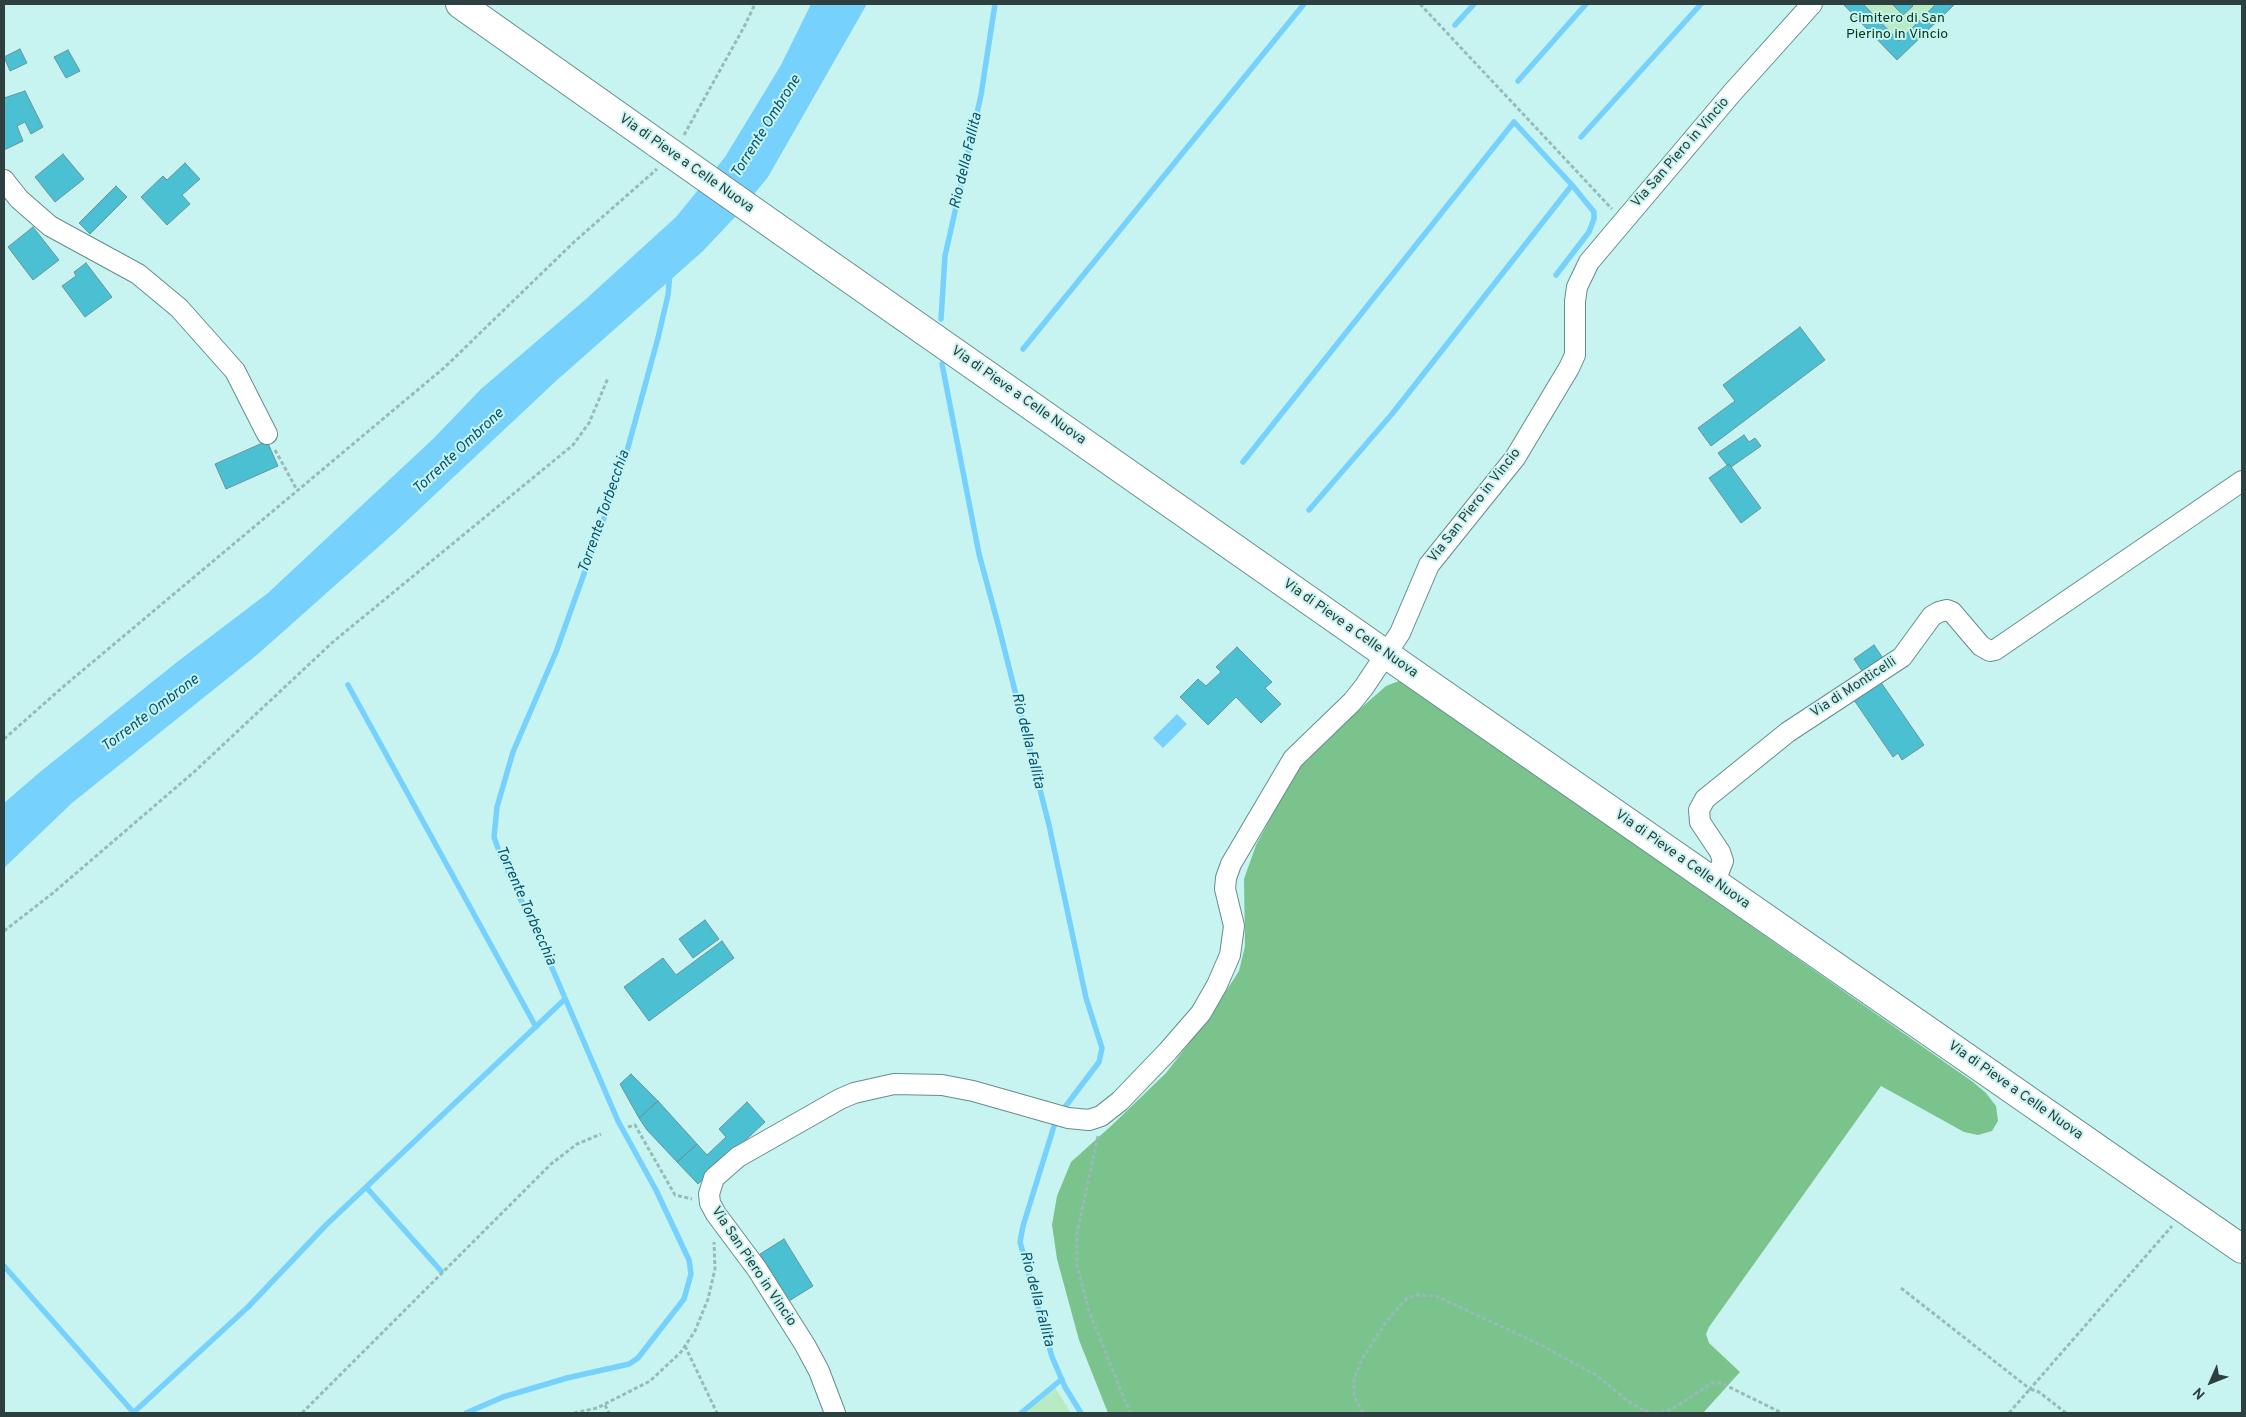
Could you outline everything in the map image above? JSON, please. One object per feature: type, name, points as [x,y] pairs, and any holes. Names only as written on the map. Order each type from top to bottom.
[{"type":"main road","name":"Via di Pieve a Celle Nuova","points":[[460,4],[665,152],[783,232],[1714,883],[2242,1249]]},
{"type":"street","name":"Via San Piero in Vincio","points":[[835,1413],[819,1371],[805,1345],[757,1269],[710,1203],[710,1186],[714,1178],[730,1162],[840,1099],[875,1088],[909,1084],[942,1085],[973,1091],[1068,1118],[1089,1120],[1101,1116],[1120,1101],[1185,1032],[1201,1013],[1224,970],[1234,939],[1234,926],[1225,889],[1226,878],[1231,864],[1293,759],[1352,702],[1387,655],[1400,633],[1428,565],[1515,458],[1569,368],[1575,355],[1575,301],[1578,287],[1589,262],[1622,221],[1812,4]]},
{"type":"street","points":[[4,180],[19,199],[50,226],[138,274],[178,308],[235,371],[267,434]]},
{"type":"street","name":"Via di Monticelli","points":[[1714,883],[1723,862],[1720,852],[1700,822],[1699,810],[1705,799],[1788,732],[1902,657],[1932,616],[1946,610],[1952,612],[1981,646],[1990,651],[1995,650],[2242,481]]},
{"type":"path","points":[[4,739],[64,686],[445,367],[574,242],[665,152],[755,4]]},
{"type":"path","points":[[1420,4],[1622,221]]},
{"type":"path","points":[[4,931],[53,893],[194,772],[273,696],[375,606],[573,445],[590,423],[608,378]]},
{"type":"path","points":[[267,434],[297,490]]},
{"type":"path","points":[[1101,1116],[1098,1141],[1077,1233],[1077,1266],[1090,1314],[1130,1413]]},
{"type":"path","points":[[628,1127],[635,1125],[675,1195],[710,1203]]},
{"type":"path","points":[[302,1413],[551,1164],[577,1144],[601,1134]]},
{"type":"path","points":[[2009,1413],[2187,1210]]},
{"type":"path","points":[[574,1413],[605,1405],[650,1382],[685,1346],[695,1330],[708,1299],[715,1269],[714,1237]]},
{"type":"path","points":[[1901,1288],[2030,1389],[2039,1392],[2066,1413]]},
{"type":"path","points":[[1363,1413],[1354,1396],[1354,1379],[1362,1360],[1386,1322],[1407,1298],[1417,1294],[1436,1296],[1543,1346],[1596,1375],[1628,1401],[1654,1413],[1672,1409],[1712,1382],[1721,1383],[1782,1413]]},
{"type":"path","points":[[685,1346],[717,1413]]},
{"type":"path","points":[[605,1405],[609,1413]]},
{"type":"green space","name":"Cimitero di San Pierino in Vincio","points":[[1843,4],[1955,4],[1897,60]]},
{"type":"green space","points":[[1399,681],[1405,683],[1973,1082],[1986,1093],[1996,1106],[1998,1121],[1992,1131],[1978,1135],[1964,1132],[1881,1086],[1709,1327],[1706,1334],[1709,1343],[1740,1372],[1703,1413],[1108,1413],[1079,1340],[1057,1259],[1052,1225],[1057,1196],[1071,1162],[1166,1073],[1210,1016],[1239,971],[1245,946],[1244,879],[1256,845],[1290,782],[1312,751],[1386,686]]},
{"type":"green space","points":[[1054,1386],[1071,1413],[1024,1413]]},
{"type":"water","name":"Torrente Ombrone","points":[[811,4],[867,4],[768,177],[737,215],[703,251],[556,381],[394,533],[258,654],[72,803],[4,868],[4,803],[177,662],[268,593],[434,438],[481,389],[586,299],[676,217],[725,157],[781,65]]},
{"type":"water","points":[[1177,714],[1187,724],[1163,748],[1153,738]]},
{"type":"building","points":[[1843,4],[1863,4],[1899,41],[1936,4],[1955,4],[1897,60]]},
{"type":"building","points":[[1892,4],[1911,4],[1913,6],[1903,15]]},
{"type":"building","points":[[20,49],[27,63],[10,71],[4,57]]},
{"type":"building","points":[[68,50],[80,71],[66,78],[54,57]]},
{"type":"building","points":[[25,91],[43,127],[31,134],[25,122],[17,126],[23,141],[4,150],[4,98]]},
{"type":"building","points":[[63,154],[84,179],[55,202],[35,177]]},
{"type":"building","points":[[185,163],[200,179],[182,195],[190,204],[167,225],[141,197],[163,176],[167,180]]},
{"type":"building","points":[[116,186],[127,197],[90,234],[79,223]]},
{"type":"building","points":[[33,227],[59,260],[33,280],[8,247]]},
{"type":"building","points":[[86,263],[112,297],[85,317],[62,286],[76,276],[74,272]]},
{"type":"building","points":[[1800,327],[1825,360],[1711,446],[1698,428],[1735,401],[1723,385]]},
{"type":"building","points":[[1744,435],[1749,442],[1755,438],[1761,446],[1731,467],[1729,464],[1727,465],[1718,453]]},
{"type":"building","points":[[267,441],[278,466],[226,489],[215,464]]},
{"type":"building","points":[[1729,464],[1761,508],[1741,523],[1709,478]]},
{"type":"building","points":[[1874,645],[1885,661],[1864,674],[1854,659]]},
{"type":"building","points":[[1237,647],[1272,682],[1265,688],[1281,704],[1261,723],[1236,697],[1208,725],[1180,697],[1198,679],[1206,686],[1221,672],[1216,667]]},
{"type":"building","points":[[1880,681],[1924,745],[1902,760],[1898,753],[1893,757],[1854,700]]},
{"type":"building","points":[[705,920],[719,939],[693,958],[679,939]]},
{"type":"building","points":[[722,941],[734,958],[649,1021],[624,987],[663,958],[676,975]]},
{"type":"building","points":[[631,1074],[658,1101],[639,1118],[620,1084]]},
{"type":"building","points":[[658,1101],[697,1144],[677,1162],[647,1130],[639,1118]]},
{"type":"building","points":[[747,1102],[765,1122],[698,1184],[677,1162],[697,1144],[707,1155],[726,1137],[719,1129]]},
{"type":"building","points":[[784,1239],[813,1286],[789,1301],[760,1254]]},
{"type":"waterway","name":"Rio della Fallita","points":[[941,319],[945,256],[981,95],[995,4]]},
{"type":"waterway","points":[[1023,349],[1304,4]]},
{"type":"waterway","points":[[1455,25],[1474,4]]},
{"type":"waterway","points":[[1518,81],[1586,4]]},
{"type":"waterway","points":[[1581,137],[1701,4]]},
{"type":"waterway","points":[[1243,462],[1514,122],[1594,212],[1594,219],[1589,232],[1556,275]]},
{"type":"waterway","points":[[1309,510],[1392,414],[1572,185]]},
{"type":"waterway","name":"Torrente Torbecchia","points":[[466,1413],[503,1397],[567,1378],[629,1364],[638,1358],[684,1299],[691,1274],[689,1260],[656,1190],[618,1121],[494,837],[497,807],[513,752],[556,652],[624,462],[658,338],[668,295],[670,273]]},
{"type":"waterway","name":"Rio della Fallita","points":[[942,364],[979,554],[1049,825],[1086,998],[1102,1048],[1099,1062],[1065,1107]]},
{"type":"waterway","points":[[348,685],[536,1027]]},
{"type":"waterway","points":[[133,1413],[248,1307],[326,1225],[565,999]]},
{"type":"waterway","name":"Rio della Fallita","points":[[1055,1123],[1023,1226],[1020,1242],[1052,1357],[1065,1387],[1081,1413]]},
{"type":"waterway","points":[[366,1187],[441,1271]]},
{"type":"waterway","points":[[4,1266],[134,1413]]},
{"type":"waterway","points":[[1021,1413],[1062,1379]]}]
